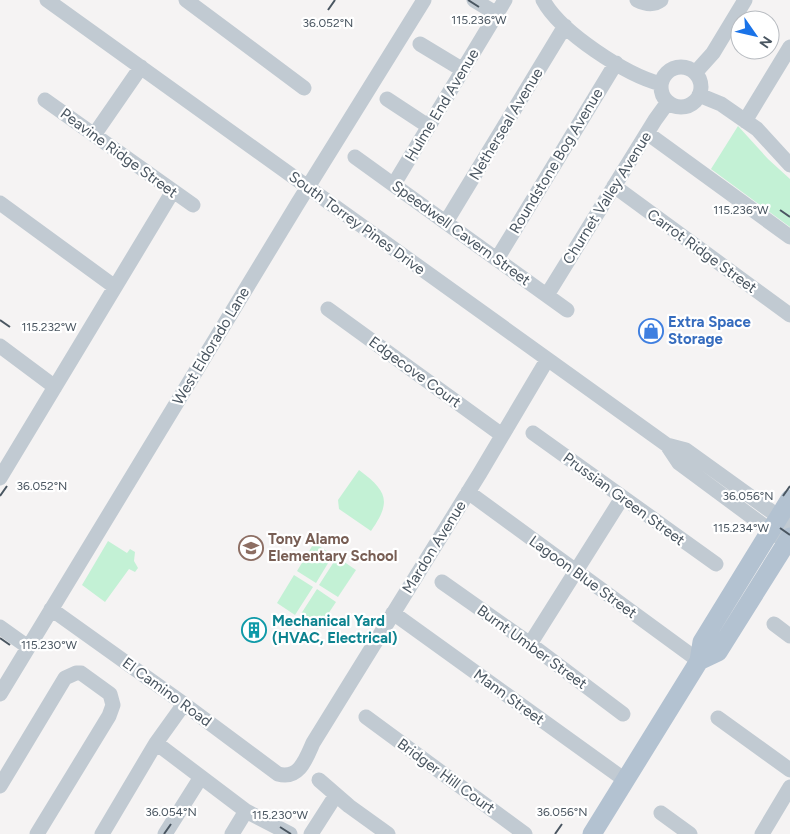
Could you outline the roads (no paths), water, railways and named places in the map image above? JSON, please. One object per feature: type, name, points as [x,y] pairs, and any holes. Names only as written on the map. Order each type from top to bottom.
[{"type":"main road","points":[[592,834],[699,661],[702,642],[784,533],[790,499]]},
{"type":"street","name":"South Torrey Pines Drive","points":[[47,0],[667,445],[686,450],[784,533]]},
{"type":"street","points":[[186,0],[304,88]]},
{"type":"street","name":"West Eldorado Lane","points":[[0,694],[307,188],[424,0]]},
{"type":"street","points":[[474,0],[497,14]]},
{"type":"street","name":"Hulme End Avenue","points":[[394,184],[505,0]]},
{"type":"street","points":[[543,0],[554,16],[583,41],[639,76],[661,84]]},
{"type":"street","points":[[637,0],[646,4],[658,2]]},
{"type":"street","points":[[695,73],[713,53],[745,0]]},
{"type":"street","name":"Netherseal Avenue","points":[[446,222],[565,26]]},
{"type":"street","points":[[420,44],[463,70]]},
{"type":"street","points":[[745,121],[790,47]]},
{"type":"street","name":"Roundstone Bog Avenue","points":[[497,259],[616,63]]},
{"type":"street","points":[[94,135],[141,67]]},
{"type":"street","points":[[678,68],[684,68],[695,73],[700,84],[699,95],[696,100],[685,107],[679,107],[668,102],[661,91],[661,84],[667,73],[678,68]]},
{"type":"street","points":[[699,95],[715,102],[757,129],[790,164]]},
{"type":"street","points":[[387,99],[428,126]]},
{"type":"street","name":"Peavine Ridge Street","points":[[46,100],[193,205]]},
{"type":"street","name":"Churnet Valley Avenue","points":[[547,296],[668,102]]},
{"type":"street","points":[[647,134],[790,237]]},
{"type":"street","name":"Speedwell Cavern Street","points":[[356,157],[567,310]]},
{"type":"street","name":"Carrot Ridge Street","points":[[614,186],[790,315]]},
{"type":"street","points":[[0,478],[173,191]]},
{"type":"street","points":[[0,203],[115,287]]},
{"type":"street","name":"Edgecove Court","points":[[328,309],[502,435]]},
{"type":"street","points":[[0,346],[55,386]]},
{"type":"street","name":"Mardon Avenue","points":[[283,775],[297,772],[301,767],[313,743],[547,360]]},
{"type":"street","name":"Prussian Green Street","points":[[533,433],[716,564]]},
{"type":"street","name":"Lagoon Blue Street","points":[[468,492],[699,661]]},
{"type":"street","points":[[530,644],[622,498]]},
{"type":"street","name":"Burnt Umber Street","points":[[442,582],[530,644],[623,714]]},
{"type":"street","name":"El Camino Road","points":[[51,609],[278,774],[283,775]]},
{"type":"street","name":"Mann Street","points":[[393,613],[625,780]]},
{"type":"street","points":[[774,624],[790,636]]},
{"type":"street","points":[[0,627],[28,647]]},
{"type":"street","points":[[0,786],[65,678],[76,672],[86,676],[110,694],[113,705],[109,716],[37,834]]},
{"type":"street","points":[[102,834],[156,744],[184,704]]},
{"type":"street","name":"Bridger Hill Court","points":[[366,717],[526,834]]},
{"type":"street","points":[[718,718],[790,770]]},
{"type":"street","points":[[156,744],[246,811],[290,834]]},
{"type":"street","points":[[165,834],[201,777]]},
{"type":"street","points":[[319,780],[388,834]]},
{"type":"street","points":[[762,834],[790,787]]},
{"type":"street","points":[[310,834],[336,795]]},
{"type":"street","points":[[232,834],[246,811]]},
{"type":"street","points":[[660,813],[690,834]]},
{"type":"place","name":"Extra Space Storage","points":[[651,331]]},
{"type":"place","name":"Tony Alamo Elementary School","points":[[251,548]]},
{"type":"place","name":"Mechanical Yard (HVAC, Electrical)","points":[[254,630]]}]
